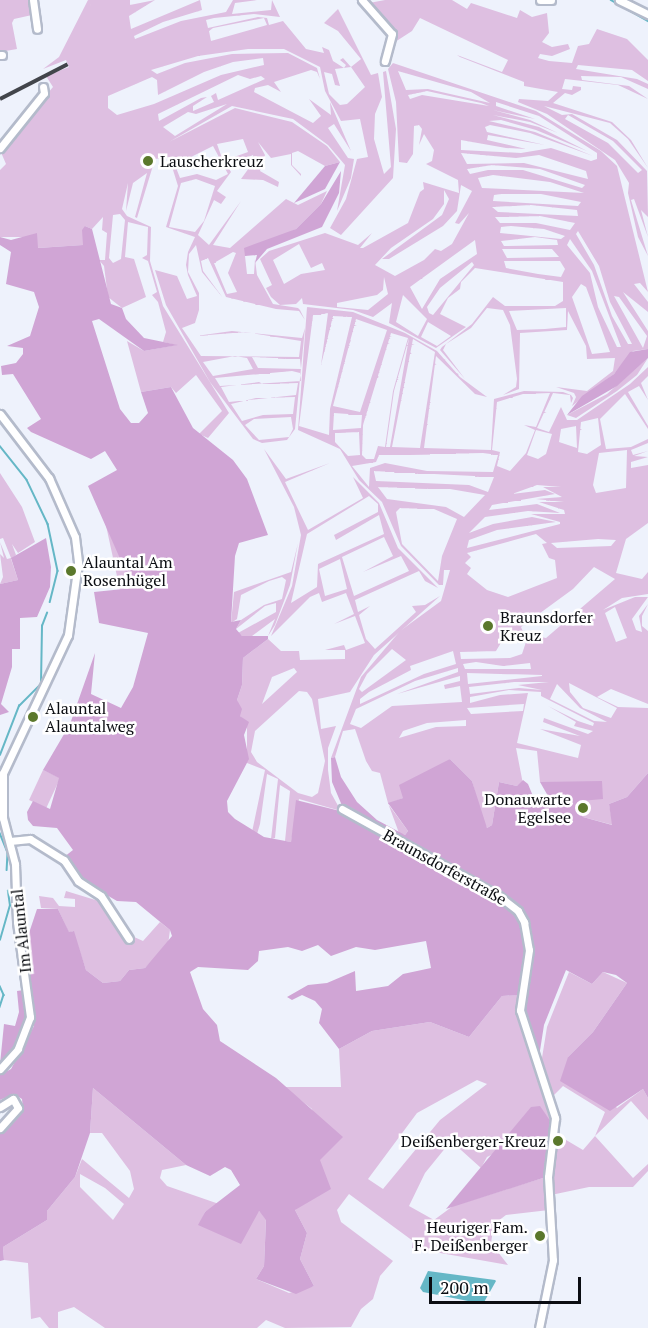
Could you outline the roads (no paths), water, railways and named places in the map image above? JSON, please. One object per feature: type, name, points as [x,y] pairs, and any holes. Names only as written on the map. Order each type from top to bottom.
[{"type":"street","points":[[33,0],[37,29]]},
{"type":"street","points":[[362,0],[392,34],[385,61]]},
{"type":"street","points":[[540,0],[551,0]]},
{"type":"street","points":[[619,0],[648,14]]},
{"type":"street","points":[[0,148],[44,93],[43,87]]},
{"type":"street","points":[[0,414],[49,478],[75,537],[78,555],[68,635],[12,748],[1,785]]},
{"type":"street","name":"Im Alauntal","points":[[0,1068],[18,1049],[30,1017],[10,841],[3,818],[1,785]]},
{"type":"street","name":"Braunsdorferstraße","points":[[342,809],[499,896],[518,911],[524,922],[529,950],[520,1010],[555,1118],[548,1177],[554,1260],[540,1328]]},
{"type":"street","points":[[10,841],[30,839],[64,860],[78,881],[101,896],[129,939]]},
{"type":"street","points":[[0,1107],[13,1099],[18,1108],[0,1128]]},
{"type":"water","points":[[428,1271],[496,1281],[483,1304],[423,1292],[420,1288]]},
{"type":"waterway","points":[[611,0],[648,21]]},
{"type":"waterway","points":[[0,446],[27,480],[48,524],[58,571],[50,602]]},
{"type":"waterway","points":[[0,755],[19,706],[41,684],[42,626],[47,613]]},
{"type":"waterway","points":[[0,833],[8,853],[7,870]]},
{"type":"waterway","points":[[0,940],[10,906],[8,891]]},
{"type":"waterway","points":[[0,986],[4,995],[0,1007]]},
{"type":"railway","points":[[0,99],[68,64]]},
{"type":"place","name":"Lauscherkreuz","points":[[148,161]]},
{"type":"place","name":"Alauntal Am Rosenhügel","points":[[71,571]]},
{"type":"place","name":"Braunsdorfer Kreuz","points":[[488,626]]},
{"type":"place","name":"Alauntal Alauntalweg","points":[[33,717]]},
{"type":"place","name":"Donauwarte Egelsee","points":[[583,808]]},
{"type":"place","name":"Deißenberger-Kreuz","points":[[558,1141]]},
{"type":"place","name":"Heuriger Fam. F. Deißenberger","points":[[540,1236]]}]
